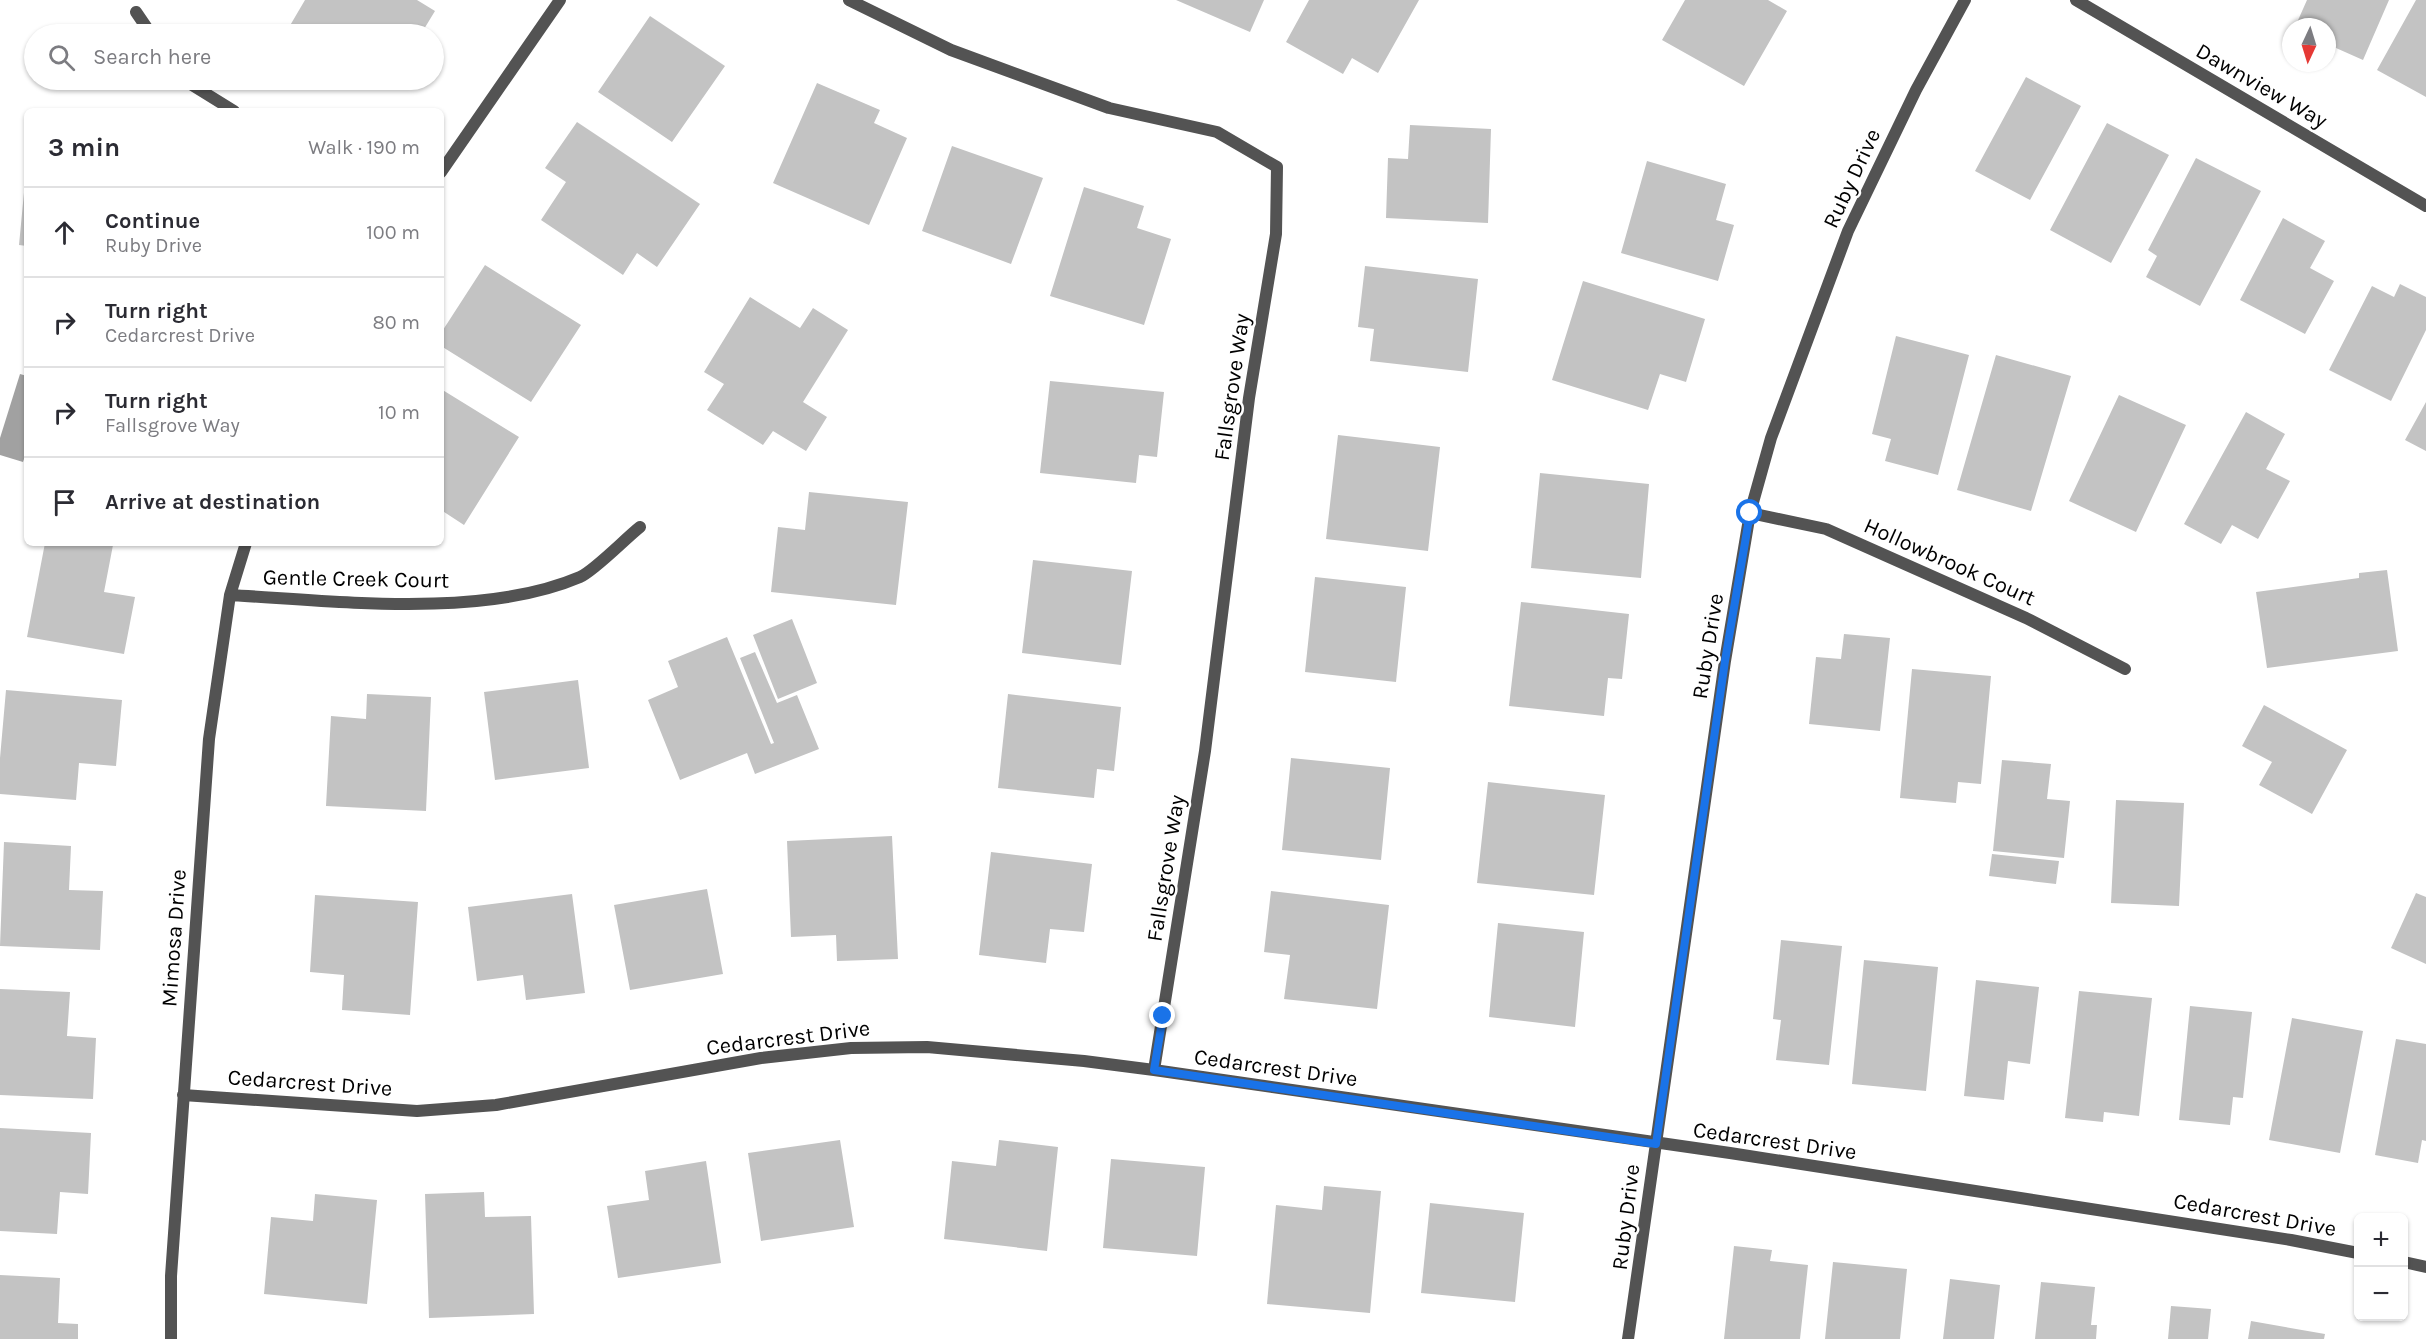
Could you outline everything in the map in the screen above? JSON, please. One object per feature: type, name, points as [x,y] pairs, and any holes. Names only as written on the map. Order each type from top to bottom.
[{"type":"street","points":[[444,168],[560,0]]},
{"type":"street","name":"Fallsgrove Way","points":[[849,0],[951,50],[1109,108],[1217,132],[1277,167],[1275,234],[1249,398],[1205,751],[1154,1070]]},
{"type":"street","name":"Ruby Drive","points":[[1628,1339],[1725,661],[1750,513],[1771,438],[1848,231],[1916,90],[1965,0]]},
{"type":"street","name":"Dawnview Way","points":[[2076,0],[2426,206]]},
{"type":"street","points":[[136,12],[144,24]]},
{"type":"street","points":[[200,90],[229,108]]},
{"type":"street","name":"Hollowbrook Court","points":[[1750,513],[1826,529],[2026,618],[2125,669]]},
{"type":"street","name":"Gentle Creek Court","points":[[230,595],[423,604],[515,597],[582,576],[640,527]]},
{"type":"street","name":"Mimosa Drive","points":[[171,1339],[171,1276],[209,739],[230,595],[245,546]]},
{"type":"street","name":"Cedarcrest Drive","points":[[183,1095],[417,1111],[496,1105],[761,1058],[851,1048],[927,1047],[1084,1061],[1154,1070],[2126,1214],[2291,1240],[2354,1253]]},
{"type":"street","points":[[2408,1263],[2426,1267]]},
{"type":"shaded area","points":[[20,374],[24,375],[23,462],[0,455],[0,438]]},
{"type":"building","points":[[305,0],[417,0],[435,11],[427,24],[291,24]]},
{"type":"building","points":[[1176,0],[1264,0],[1250,32]]},
{"type":"building","points":[[1309,0],[1419,0],[1378,73],[1352,58],[1343,74],[1286,42]]},
{"type":"building","points":[[1685,0],[1768,0],[1787,11],[1744,86],[1662,40]]},
{"type":"building","points":[[2307,0],[2389,0],[2363,60],[2336,48],[2336,18],[2299,18]]},
{"type":"building","points":[[2416,0],[2426,0],[2426,97],[2377,70]]},
{"type":"building","points":[[650,16],[725,66],[672,142],[598,92]]},
{"type":"building","points":[[2026,77],[2081,106],[2030,200],[1975,171]]},
{"type":"building","points":[[817,83],[880,110],[874,123],[907,138],[869,225],[773,183]]},
{"type":"building","points":[[577,122],[700,204],[657,267],[637,253],[623,275],[541,220],[566,182],[545,168]]},
{"type":"building","points":[[2107,123],[2169,155],[2111,263],[2050,230]]},
{"type":"building","points":[[1410,125],[1491,129],[1488,223],[1386,218],[1388,158],[1408,159]]},
{"type":"building","points":[[952,146],[1043,178],[1011,264],[922,231]]},
{"type":"building","points":[[2196,158],[2261,191],[2200,306],[2146,277],[2157,256],[2148,250]]},
{"type":"building","points":[[1647,161],[1726,184],[1716,220],[1734,225],[1718,281],[1621,253]]},
{"type":"building","points":[[1084,187],[1144,206],[1137,228],[1171,239],[1144,325],[1050,296]]},
{"type":"building","points":[[24,192],[24,246],[19,245]]},
{"type":"building","points":[[2283,218],[2325,241],[2310,268],[2334,281],[2305,334],[2240,300]]},
{"type":"building","points":[[485,265],[581,325],[531,402],[444,348],[444,328]]},
{"type":"building","points":[[1365,266],[1478,279],[1468,372],[1370,361],[1374,329],[1358,327]]},
{"type":"building","points":[[1583,281],[1705,319],[1686,382],[1660,374],[1648,410],[1552,380]]},
{"type":"building","points":[[2400,284],[2426,297],[2426,330],[2391,401],[2329,370],[2372,286],[2394,297]]},
{"type":"building","points":[[750,297],[800,328],[813,308],[848,330],[803,402],[827,417],[806,451],[773,431],[763,445],[707,410],[724,384],[704,372]]},
{"type":"building","points":[[1896,336],[1969,355],[1938,475],[1885,461],[1891,439],[1872,434]]},
{"type":"building","points":[[1996,355],[2071,376],[2031,511],[1957,490]]},
{"type":"building","points":[[1050,381],[1164,392],[1157,457],[1139,455],[1136,483],[1040,473]]},
{"type":"building","points":[[444,391],[519,437],[464,525],[444,512]]},
{"type":"building","points":[[2119,395],[2186,425],[2136,532],[2069,501]]},
{"type":"building","points":[[2426,402],[2426,451],[2405,440]]},
{"type":"building","points":[[2246,412],[2285,434],[2266,469],[2290,481],[2258,539],[2232,525],[2221,544],[2184,524]]},
{"type":"building","points":[[1338,435],[1440,447],[1428,551],[1326,539]]},
{"type":"building","points":[[1540,473],[1649,484],[1641,578],[1531,568]]},
{"type":"building","points":[[809,492],[908,502],[896,605],[771,592],[778,527],[805,530]]},
{"type":"building","points":[[44,546],[113,546],[104,592],[135,597],[124,654],[27,637]]},
{"type":"building","points":[[1033,560],[1132,571],[1121,665],[1022,653]]},
{"type":"building","points":[[2387,570],[2398,651],[2267,668],[2256,592],[2359,578],[2359,573]]},
{"type":"building","points":[[1315,577],[1406,587],[1396,682],[1305,672]]},
{"type":"building","points":[[1521,602],[1629,614],[1622,679],[1608,678],[1604,716],[1509,706]]},
{"type":"building","points":[[792,619],[817,683],[778,699],[753,635]]},
{"type":"building","points":[[1844,634],[1890,638],[1880,731],[1809,724],[1816,657],[1841,659]]},
{"type":"building","points":[[727,637],[771,744],[774,743],[740,658],[755,652],[777,703],[797,695],[819,749],[755,774],[747,753],[680,780],[648,700],[678,687],[668,661]]},
{"type":"building","points":[[1912,669],[1991,676],[1981,784],[1958,782],[1956,803],[1900,798]]},
{"type":"building","points":[[578,680],[589,768],[495,780],[484,692]]},
{"type":"building","points":[[6,690],[122,700],[116,766],[79,763],[76,800],[0,794],[0,758]]},
{"type":"building","points":[[367,694],[431,697],[426,811],[326,806],[331,716],[366,719]]},
{"type":"building","points":[[1008,694],[1121,707],[1114,771],[1097,769],[1094,798],[998,788]]},
{"type":"building","points":[[2264,705],[2347,750],[2312,814],[2259,785],[2272,762],[2242,746]]},
{"type":"building","points":[[1291,758],[1390,768],[1381,860],[1282,850]]},
{"type":"building","points":[[2002,760],[2051,764],[2047,799],[2070,801],[2064,858],[1993,851]]},
{"type":"building","points":[[1488,782],[1605,795],[1594,895],[1477,883]]},
{"type":"building","points":[[2116,800],[2184,803],[2179,906],[2111,903]]},
{"type":"building","points":[[892,836],[898,959],[837,961],[836,935],[791,937],[787,841]]},
{"type":"building","points":[[4,842],[71,846],[69,890],[103,891],[100,950],[0,946]]},
{"type":"building","points":[[991,852],[1092,864],[1084,932],[1050,929],[1046,963],[979,955]]},
{"type":"building","points":[[1992,854],[2059,861],[2056,884],[1989,876]]},
{"type":"building","points":[[707,889],[723,974],[630,990],[614,905]]},
{"type":"building","points":[[1271,891],[1389,905],[1377,1009],[1284,999],[1290,955],[1264,952]]},
{"type":"building","points":[[2416,893],[2426,897],[2426,964],[2391,948]]},
{"type":"building","points":[[572,894],[585,993],[526,1000],[523,975],[477,981],[468,907]]},
{"type":"building","points":[[315,895],[418,902],[410,1015],[342,1010],[344,975],[310,972]]},
{"type":"building","points":[[1498,923],[1584,932],[1575,1027],[1489,1017]]},
{"type":"building","points":[[1781,940],[1842,946],[1829,1065],[1776,1060],[1781,1020],[1773,1019]]},
{"type":"building","points":[[1864,960],[1938,967],[1926,1091],[1852,1084]]},
{"type":"building","points":[[1976,980],[2039,987],[2030,1064],[2008,1061],[2004,1100],[1964,1096]]},
{"type":"building","points":[[0,989],[70,992],[67,1036],[96,1038],[93,1099],[0,1095]]},
{"type":"building","points":[[2079,991],[2152,998],[2139,1116],[2104,1112],[2103,1122],[2065,1118]]},
{"type":"building","points":[[2190,1006],[2252,1012],[2243,1098],[2233,1097],[2230,1125],[2179,1120]]},
{"type":"building","points":[[2292,1018],[2363,1031],[2340,1153],[2269,1140]]},
{"type":"building","points":[[2396,1039],[2426,1044],[2426,1141],[2422,1140],[2418,1163],[2375,1155]]},
{"type":"building","points":[[0,1128],[91,1133],[88,1194],[60,1192],[57,1234],[0,1231]]},
{"type":"building","points":[[840,1140],[854,1227],[761,1241],[748,1153]]},
{"type":"building","points":[[999,1140],[1058,1147],[1047,1251],[944,1239],[952,1161],[996,1166]]},
{"type":"building","points":[[1111,1159],[1205,1167],[1197,1256],[1103,1248]]},
{"type":"building","points":[[706,1161],[721,1263],[618,1278],[607,1206],[649,1200],[645,1171]]},
{"type":"building","points":[[1324,1186],[1381,1191],[1370,1313],[1267,1304],[1276,1205],[1322,1210]]},
{"type":"building","points":[[484,1192],[485,1217],[531,1216],[534,1314],[429,1318],[425,1194]]},
{"type":"building","points":[[315,1194],[377,1200],[367,1304],[264,1294],[271,1217],[313,1221]]},
{"type":"building","points":[[1430,1203],[1524,1213],[1515,1302],[1421,1293]]},
{"type":"building","points":[[1734,1246],[1772,1250],[1770,1261],[1808,1265],[1800,1339],[1724,1339]]},
{"type":"building","points":[[1833,1262],[1907,1269],[1900,1339],[1825,1339]]},
{"type":"building","points":[[0,1275],[60,1278],[58,1323],[78,1324],[78,1339],[0,1339]]},
{"type":"building","points":[[1950,1279],[2000,1285],[1994,1339],[1943,1339]]},
{"type":"building","points":[[2041,1282],[2095,1287],[2091,1325],[2097,1325],[2096,1339],[2035,1339]]},
{"type":"building","points":[[2171,1306],[2211,1309],[2208,1339],[2168,1339]]},
{"type":"building","points":[[2251,1321],[2325,1334],[2324,1339],[2248,1339]]},
{"type":"route","points":[[1163,1016],[1154,1070],[1656,1144],[1725,661],[1750,513]]}]
